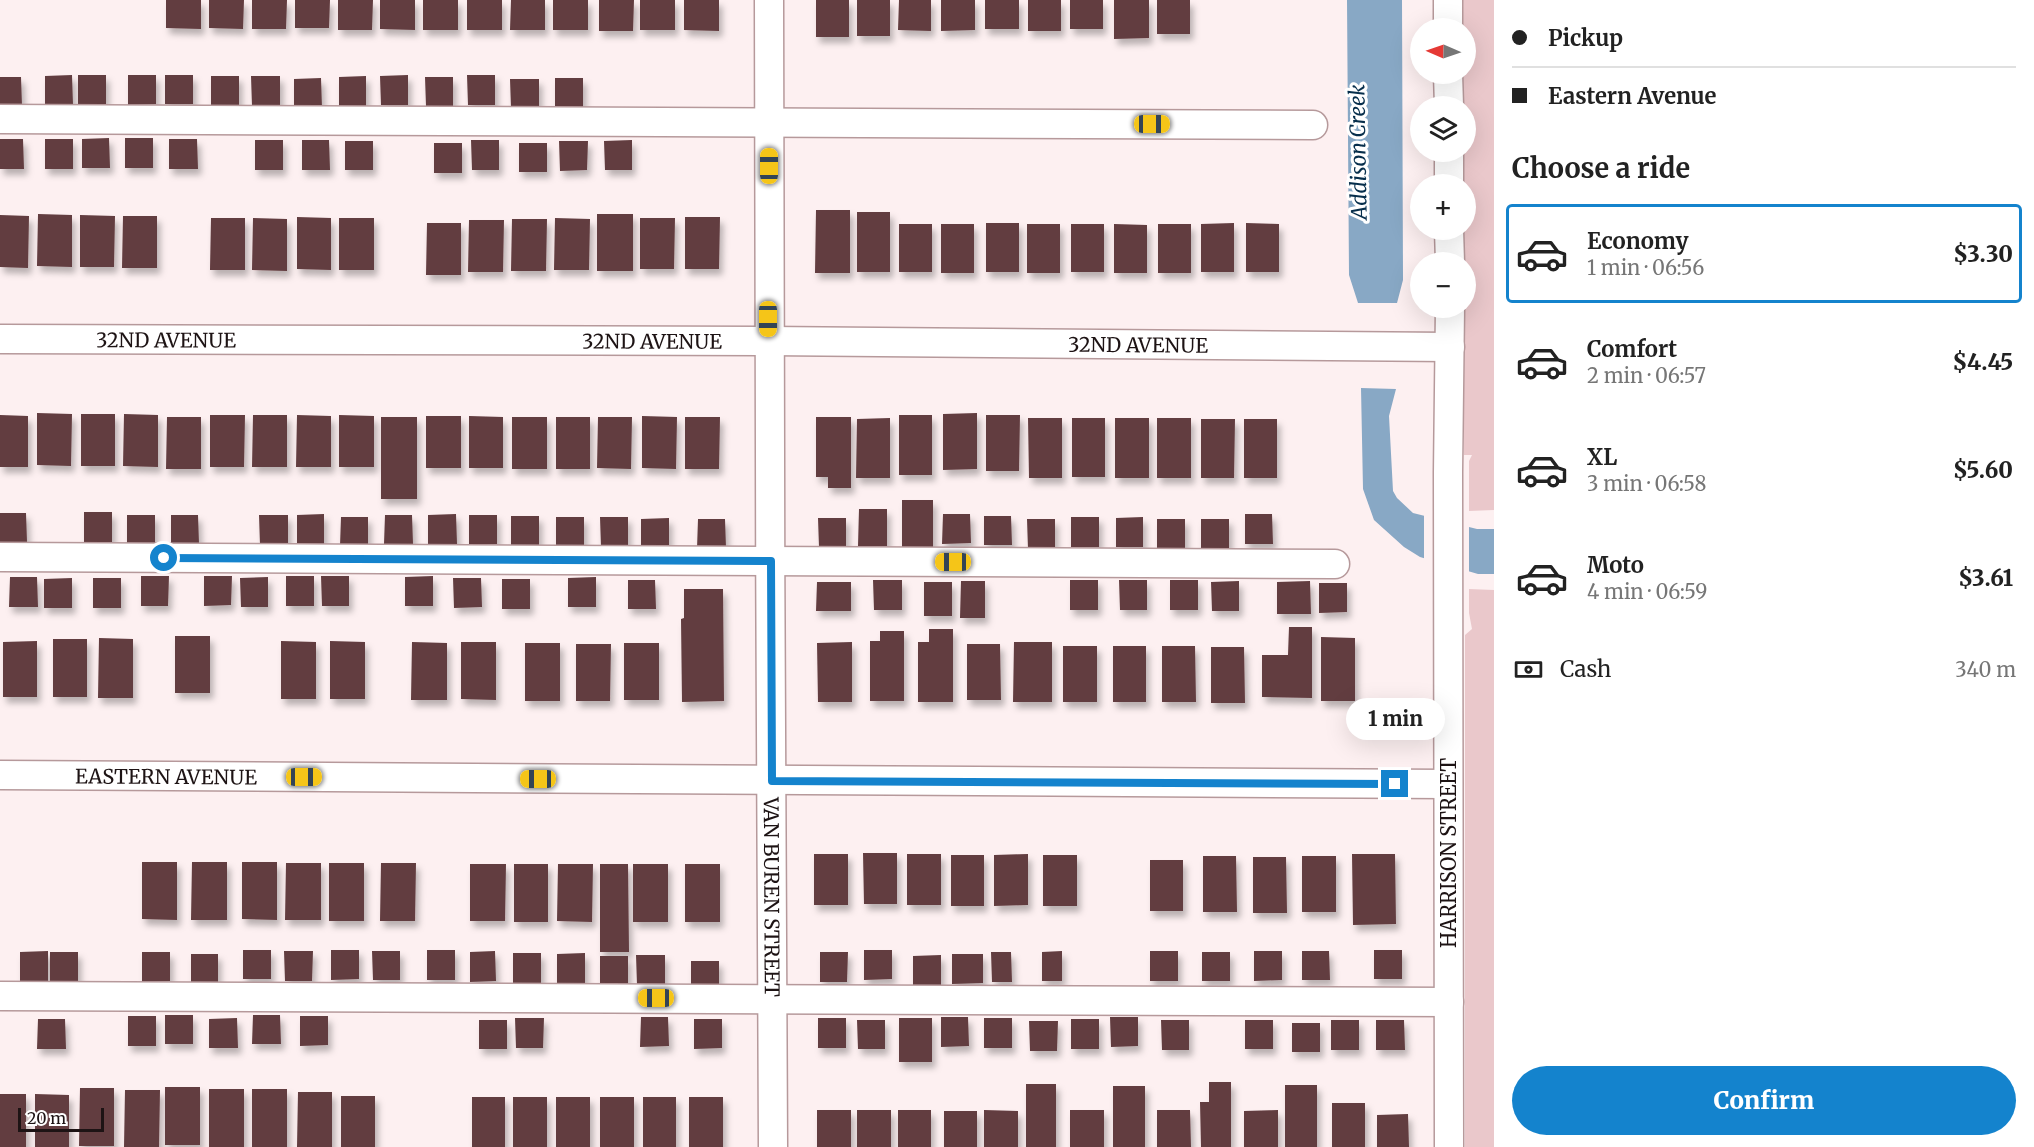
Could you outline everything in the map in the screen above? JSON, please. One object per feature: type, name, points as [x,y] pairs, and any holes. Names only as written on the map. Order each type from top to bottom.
[{"type":"street","name":"VAN BUREN STREET","points":[[769,0],[768,341],[773,1147]]},
{"type":"street","points":[[1448,0],[1448,18]]},
{"type":"street","points":[[0,119],[1313,125]]},
{"type":"street","name":"HARRISON STREET","points":[[1449,1147],[1448,472],[1450,318]]},
{"type":"street","name":"32ND AVENUE","points":[[0,339],[768,341],[1450,347]]},
{"type":"street","points":[[0,557],[1335,564]]},
{"type":"street","name":"EASTERN AVENUE","points":[[0,775],[1448,784]]},
{"type":"street","points":[[0,996],[1449,1002]]},
{"type":"shaded area","points":[[1463,0],[1494,0],[1494,510],[1469,511],[1469,461],[1472,455],[1464,455],[1464,318],[1476,318],[1476,252],[1463,252],[1463,240],[1476,240],[1476,174],[1463,174],[1463,162],[1476,162],[1476,96],[1463,96],[1463,84],[1476,84],[1476,18],[1463,18]]},
{"type":"shaded area","points":[[1469,589],[1494,590],[1494,1147],[1465,1147],[1465,635],[1472,629]]},
{"type":"water","name":"Addison Creek","points":[[1347,0],[1402,0],[1403,280],[1397,303],[1358,303],[1349,275]]},
{"type":"water","points":[[1361,388],[1396,389],[1389,416],[1393,491],[1397,498],[1413,513],[1477,529],[1494,529],[1494,574],[1478,574],[1420,557],[1404,547],[1374,520],[1363,489]]},
{"type":"pier","points":[[1424,513],[1469,524],[1469,575],[1424,562]]},
{"type":"building","points":[[166,0],[201,0],[201,29],[166,28]]},
{"type":"building","points":[[209,0],[244,0],[243,29],[209,28]]},
{"type":"building","points":[[252,0],[287,0],[286,29],[252,29]]},
{"type":"building","points":[[295,0],[330,0],[329,28],[295,28]]},
{"type":"building","points":[[338,0],[373,0],[372,30],[338,30]]},
{"type":"building","points":[[380,0],[415,0],[415,30],[380,29]]},
{"type":"building","points":[[423,0],[458,0],[458,30],[423,30]]},
{"type":"building","points":[[467,0],[502,0],[502,30],[467,30]]},
{"type":"building","points":[[511,0],[545,0],[545,30],[510,30]]},
{"type":"building","points":[[553,0],[588,0],[588,30],[553,30]]},
{"type":"building","points":[[599,0],[634,0],[633,31],[599,31]]},
{"type":"building","points":[[640,0],[675,0],[675,30],[640,30]]},
{"type":"building","points":[[684,0],[719,0],[719,31],[684,30]]},
{"type":"building","points":[[816,0],[849,0],[849,37],[816,37]]},
{"type":"building","points":[[857,0],[890,0],[890,36],[857,36]]},
{"type":"building","points":[[899,0],[931,0],[931,31],[898,30]]},
{"type":"building","points":[[941,0],[975,0],[975,30],[941,31]]},
{"type":"building","points":[[985,0],[1019,0],[1019,29],[985,29]]},
{"type":"building","points":[[1028,0],[1061,0],[1061,31],[1028,31]]},
{"type":"building","points":[[1070,0],[1103,0],[1103,29],[1070,29]]},
{"type":"building","points":[[1114,0],[1149,0],[1149,38],[1114,39]]},
{"type":"building","points":[[1157,0],[1190,0],[1190,34],[1157,34]]},
{"type":"building","points":[[72,75],[73,105],[45,105],[45,76]]},
{"type":"building","points":[[78,75],[106,75],[106,104],[78,105]]},
{"type":"building","points":[[128,75],[156,75],[156,104],[128,105]]},
{"type":"building","points":[[165,75],[193,75],[193,104],[165,104]]},
{"type":"building","points":[[408,75],[408,105],[381,105],[380,76]]},
{"type":"building","points":[[467,75],[495,75],[495,105],[468,105]]},
{"type":"building","points":[[211,76],[239,76],[239,106],[211,106]]},
{"type":"building","points":[[251,76],[280,76],[280,106],[252,106]]},
{"type":"building","points":[[366,76],[366,106],[339,106],[339,77]]},
{"type":"building","points":[[0,77],[21,77],[22,106],[0,106]]},
{"type":"building","points":[[425,77],[453,77],[453,106],[426,106]]},
{"type":"building","points":[[321,78],[322,108],[294,108],[294,79]]},
{"type":"building","points":[[555,78],[583,78],[583,107],[555,108]]},
{"type":"building","points":[[510,79],[539,79],[539,108],[511,108]]},
{"type":"building","points":[[109,138],[110,168],[82,168],[82,139]]},
{"type":"building","points":[[125,138],[153,138],[153,168],[125,168]]},
{"type":"building","points":[[0,139],[23,139],[24,169],[0,169]]},
{"type":"building","points":[[45,139],[73,139],[73,169],[45,169]]},
{"type":"building","points":[[169,139],[197,139],[198,169],[169,169]]},
{"type":"building","points":[[255,140],[283,140],[283,170],[255,170]]},
{"type":"building","points":[[302,140],[329,140],[330,170],[302,170]]},
{"type":"building","points":[[471,140],[499,140],[499,170],[472,170]]},
{"type":"building","points":[[632,140],[632,170],[605,170],[604,141]]},
{"type":"building","points":[[345,141],[373,141],[373,170],[345,170]]},
{"type":"building","points":[[559,141],[588,141],[587,170],[560,171]]},
{"type":"building","points":[[434,143],[462,143],[462,173],[434,173]]},
{"type":"building","points":[[519,143],[547,143],[547,172],[519,172]]},
{"type":"building","points":[[816,210],[850,210],[850,273],[815,273]]},
{"type":"building","points":[[857,212],[890,212],[890,272],[857,272]]},
{"type":"building","points":[[38,214],[72,215],[72,267],[37,266]]},
{"type":"building","points":[[597,214],[633,214],[633,271],[597,271]]},
{"type":"building","points":[[0,215],[29,216],[28,268],[0,267]]},
{"type":"building","points":[[80,215],[115,216],[114,267],[80,267]]},
{"type":"building","points":[[123,216],[157,216],[157,268],[122,268]]},
{"type":"building","points":[[297,217],[331,218],[331,270],[297,269]]},
{"type":"building","points":[[685,217],[720,217],[719,269],[685,269]]},
{"type":"building","points":[[211,218],[245,218],[245,270],[210,270]]},
{"type":"building","points":[[253,218],[287,219],[287,271],[252,270]]},
{"type":"building","points":[[339,218],[374,218],[374,270],[339,270]]},
{"type":"building","points":[[555,218],[590,219],[589,270],[554,270]]},
{"type":"building","points":[[640,218],[675,218],[674,269],[640,269]]},
{"type":"building","points":[[512,219],[547,219],[546,271],[511,271]]},
{"type":"building","points":[[469,220],[504,220],[503,272],[468,272]]},
{"type":"building","points":[[427,223],[461,223],[461,275],[426,275]]},
{"type":"building","points":[[986,223],[1019,223],[1019,272],[986,272]]},
{"type":"building","points":[[1234,223],[1234,272],[1201,272],[1201,224]]},
{"type":"building","points":[[1246,223],[1279,224],[1279,272],[1246,272]]},
{"type":"building","points":[[899,224],[932,224],[932,272],[899,272]]},
{"type":"building","points":[[941,224],[974,224],[974,273],[941,273]]},
{"type":"building","points":[[1027,224],[1060,224],[1060,273],[1027,273]]},
{"type":"building","points":[[1071,224],[1104,224],[1104,272],[1071,272]]},
{"type":"building","points":[[1114,224],[1147,225],[1147,273],[1114,273]]},
{"type":"building","points":[[1158,224],[1191,224],[1191,273],[1158,273]]},
{"type":"building","points":[[37,413],[72,414],[71,466],[37,465]]},
{"type":"building","points":[[977,413],[977,469],[943,470],[943,414]]},
{"type":"building","points":[[81,414],[115,414],[115,466],[81,466]]},
{"type":"building","points":[[124,414],[158,415],[158,467],[123,466]]},
{"type":"building","points":[[0,415],[28,416],[28,467],[0,467]]},
{"type":"building","points":[[210,415],[245,415],[244,467],[210,467]]},
{"type":"building","points":[[253,415],[287,415],[287,467],[252,467]]},
{"type":"building","points":[[297,415],[331,416],[331,467],[296,467]]},
{"type":"building","points":[[339,415],[374,416],[374,467],[339,467]]},
{"type":"building","points":[[899,415],[932,415],[932,475],[899,475]]},
{"type":"building","points":[[986,415],[1020,415],[1019,471],[986,471]]},
{"type":"building","points":[[426,416],[461,416],[461,468],[426,468]]},
{"type":"building","points":[[469,416],[503,417],[503,468],[469,468]]},
{"type":"building","points":[[642,416],[677,417],[676,469],[642,468]]},
{"type":"building","points":[[167,417],[201,417],[201,469],[166,469]]},
{"type":"building","points":[[381,417],[417,417],[417,499],[381,499]]},
{"type":"building","points":[[512,417],[547,417],[547,469],[512,469]]},
{"type":"building","points":[[556,417],[590,417],[590,469],[556,469]]},
{"type":"building","points":[[598,417],[632,417],[631,469],[597,468]]},
{"type":"building","points":[[685,417],[720,417],[719,469],[685,469]]},
{"type":"building","points":[[816,417],[851,417],[851,488],[828,488],[828,477],[816,477]]},
{"type":"building","points":[[890,418],[890,478],[856,478],[857,419]]},
{"type":"building","points":[[1028,418],[1062,418],[1062,478],[1029,478]]},
{"type":"building","points":[[1072,418],[1105,418],[1105,477],[1072,477]]},
{"type":"building","points":[[1115,418],[1149,418],[1149,478],[1115,478]]},
{"type":"building","points":[[1157,418],[1191,418],[1191,478],[1157,478]]},
{"type":"building","points":[[1201,419],[1235,419],[1234,478],[1201,478]]},
{"type":"building","points":[[1244,419],[1277,419],[1277,478],[1244,478]]},
{"type":"building","points":[[902,500],[933,500],[933,547],[902,547]]},
{"type":"building","points":[[859,509],[887,509],[887,546],[858,546]]},
{"type":"building","points":[[84,512],[112,512],[112,542],[84,542]]},
{"type":"building","points":[[0,513],[26,513],[27,542],[0,542]]},
{"type":"building","points":[[324,514],[324,544],[297,545],[297,515]]},
{"type":"building","points":[[456,514],[457,544],[428,544],[428,515]]},
{"type":"building","points":[[943,514],[970,514],[971,543],[942,544]]},
{"type":"building","points":[[1245,514],[1272,514],[1273,544],[1245,544]]},
{"type":"building","points":[[127,515],[155,515],[155,544],[127,544]]},
{"type":"building","points":[[171,515],[198,515],[199,544],[171,544]]},
{"type":"building","points":[[259,515],[288,515],[288,544],[260,545]]},
{"type":"building","points":[[385,515],[412,515],[413,544],[384,544]]},
{"type":"building","points":[[469,515],[497,515],[497,544],[469,545]]},
{"type":"building","points":[[511,516],[539,516],[539,545],[511,545]]},
{"type":"building","points":[[984,516],[1011,516],[1012,545],[984,545]]},
{"type":"building","points":[[341,517],[368,517],[368,546],[340,546]]},
{"type":"building","points":[[556,517],[584,517],[584,546],[556,546]]},
{"type":"building","points":[[600,517],[628,517],[628,547],[601,547]]},
{"type":"building","points":[[1071,517],[1099,517],[1099,547],[1071,547]]},
{"type":"building","points":[[1143,517],[1143,547],[1116,547],[1116,518]]},
{"type":"building","points":[[669,518],[669,548],[641,548],[641,519]]},
{"type":"building","points":[[818,518],[846,518],[846,547],[819,547]]},
{"type":"building","points":[[698,519],[725,519],[726,548],[697,549]]},
{"type":"building","points":[[1027,519],[1055,519],[1055,549],[1028,549]]},
{"type":"building","points":[[1157,519],[1185,519],[1185,548],[1157,548]]},
{"type":"building","points":[[1201,519],[1229,519],[1229,549],[1201,549]]},
{"type":"building","points":[[141,576],[169,576],[168,606],[141,606]]},
{"type":"building","points":[[204,576],[232,576],[231,605],[204,606]]},
{"type":"building","points":[[286,576],[314,576],[314,606],[286,606]]},
{"type":"building","points":[[321,576],[349,576],[349,606],[322,606]]},
{"type":"building","points":[[433,576],[433,606],[405,606],[405,577]]},
{"type":"building","points":[[10,577],[37,577],[38,607],[9,607]]},
{"type":"building","points":[[268,577],[268,607],[241,607],[240,578]]},
{"type":"building","points":[[596,577],[596,607],[568,607],[568,578]]},
{"type":"building","points":[[72,578],[72,608],[44,608],[44,579]]},
{"type":"building","points":[[93,578],[121,578],[121,608],[93,608]]},
{"type":"building","points":[[453,578],[481,578],[482,607],[454,608]]},
{"type":"building","points":[[502,579],[530,579],[530,609],[502,609]]},
{"type":"building","points":[[628,580],[655,580],[656,609],[628,609]]},
{"type":"building","points":[[873,580],[902,580],[902,610],[874,610]]},
{"type":"building","points":[[1070,580],[1098,580],[1098,610],[1070,610]]},
{"type":"building","points":[[1119,580],[1147,580],[1147,610],[1120,610]]},
{"type":"building","points":[[1170,580],[1198,580],[1198,610],[1170,610]]},
{"type":"building","points":[[961,581],[985,581],[985,618],[960,618]]},
{"type":"building","points":[[1239,581],[1239,611],[1212,611],[1211,582]]},
{"type":"building","points":[[1310,581],[1311,614],[1277,614],[1277,582]]},
{"type":"building","points":[[817,582],[851,582],[851,611],[816,611]]},
{"type":"building","points":[[924,582],[952,582],[952,616],[924,616]]},
{"type":"building","points":[[1319,583],[1347,583],[1347,612],[1319,613]]},
{"type":"building","points":[[684,589],[723,589],[724,701],[682,702],[681,619],[684,618]]},
{"type":"building","points":[[1289,627],[1312,627],[1312,698],[1262,697],[1262,655],[1288,655]]},
{"type":"building","points":[[929,629],[953,629],[953,702],[918,702],[918,642],[929,642]]},
{"type":"building","points":[[880,631],[904,631],[904,701],[870,701],[870,641],[880,641]]},
{"type":"building","points":[[175,636],[210,636],[210,693],[175,693]]},
{"type":"building","points":[[1321,637],[1355,638],[1355,701],[1321,701]]},
{"type":"building","points":[[99,638],[133,639],[133,698],[98,698]]},
{"type":"building","points":[[53,639],[87,639],[87,697],[53,697]]},
{"type":"building","points":[[37,641],[37,697],[3,697],[3,642]]},
{"type":"building","points":[[281,641],[316,642],[316,699],[281,699]]},
{"type":"building","points":[[330,641],[365,642],[365,699],[330,699]]},
{"type":"building","points":[[412,642],[447,643],[447,700],[411,700]]},
{"type":"building","points":[[461,642],[496,642],[496,700],[461,699]]},
{"type":"building","points":[[852,642],[852,702],[818,702],[817,643]]},
{"type":"building","points":[[1014,642],[1052,642],[1052,702],[1013,702]]},
{"type":"building","points":[[525,643],[560,643],[560,701],[525,701]]},
{"type":"building","points":[[624,643],[659,643],[659,700],[624,700]]},
{"type":"building","points":[[576,644],[611,644],[610,701],[576,701]]},
{"type":"building","points":[[967,644],[1000,644],[1001,700],[967,700]]},
{"type":"building","points":[[1063,646],[1097,646],[1097,702],[1063,702]]},
{"type":"building","points":[[1113,646],[1146,646],[1146,702],[1113,702]]},
{"type":"building","points":[[1162,646],[1195,646],[1196,702],[1162,702]]},
{"type":"building","points":[[1211,647],[1244,647],[1245,703],[1211,703]]},
{"type":"building","points":[[863,853],[897,853],[897,904],[864,904]]},
{"type":"building","points":[[814,854],[848,854],[848,905],[814,905]]},
{"type":"building","points":[[907,854],[941,854],[941,905],[907,905]]},
{"type":"building","points":[[1028,854],[1028,905],[994,906],[994,855]]},
{"type":"building","points":[[1352,854],[1395,854],[1396,924],[1353,925]]},
{"type":"building","points":[[951,855],[984,855],[984,906],[951,906]]},
{"type":"building","points":[[1043,855],[1077,855],[1077,906],[1043,906]]},
{"type":"building","points":[[1203,856],[1236,856],[1237,912],[1203,912]]},
{"type":"building","points":[[1302,856],[1336,856],[1336,912],[1302,912]]},
{"type":"building","points":[[1253,857],[1286,857],[1287,913],[1253,913]]},
{"type":"building","points":[[1150,860],[1183,860],[1183,911],[1150,911]]},
{"type":"building","points":[[142,862],[177,862],[177,920],[142,919]]},
{"type":"building","points":[[192,862],[227,862],[227,920],[191,920]]},
{"type":"building","points":[[242,862],[277,862],[277,920],[242,919]]},
{"type":"building","points":[[286,863],[321,863],[321,920],[285,920]]},
{"type":"building","points":[[329,863],[364,863],[364,921],[329,921]]},
{"type":"building","points":[[381,863],[416,863],[415,921],[380,921]]},
{"type":"building","points":[[470,864],[506,864],[505,921],[470,921]]},
{"type":"building","points":[[514,864],[548,864],[548,922],[514,922]]},
{"type":"building","points":[[558,864],[593,864],[592,922],[557,921]]},
{"type":"building","points":[[600,864],[628,864],[629,952],[600,952]]},
{"type":"building","points":[[633,864],[668,864],[668,922],[633,922]]},
{"type":"building","points":[[685,864],[720,864],[720,922],[685,922]]},
{"type":"building","points":[[243,950],[271,950],[271,979],[243,979]]},
{"type":"building","points":[[331,950],[359,950],[359,979],[331,980]]},
{"type":"building","points":[[427,950],[455,950],[455,980],[427,980]]},
{"type":"building","points":[[864,950],[892,950],[892,979],[864,980]]},
{"type":"building","points":[[1374,950],[1402,950],[1402,979],[1374,979]]},
{"type":"building","points":[[48,951],[48,981],[20,981],[20,952]]},
{"type":"building","points":[[284,951],[313,951],[312,981],[285,981]]},
{"type":"building","points":[[372,951],[400,951],[400,980],[373,980]]},
{"type":"building","points":[[495,951],[496,981],[470,982],[470,952]]},
{"type":"building","points":[[1062,951],[1062,981],[1042,981],[1042,952]]},
{"type":"building","points":[[1150,951],[1178,951],[1178,981],[1150,981]]},
{"type":"building","points":[[1254,951],[1282,951],[1282,980],[1254,981]]},
{"type":"building","points":[[1302,951],[1329,951],[1330,980],[1302,980]]},
{"type":"building","points":[[50,952],[78,952],[78,981],[50,982]]},
{"type":"building","points":[[142,952],[170,952],[170,981],[142,982]]},
{"type":"building","points":[[820,952],[848,952],[847,982],[820,982]]},
{"type":"building","points":[[991,952],[1011,952],[1012,982],[992,982]]},
{"type":"building","points":[[1202,952],[1230,952],[1230,981],[1202,981]]},
{"type":"building","points":[[513,953],[541,953],[541,983],[513,983]]},
{"type":"building","points":[[585,953],[585,983],[557,983],[557,954]]},
{"type":"building","points":[[191,954],[218,954],[218,983],[191,983]]},
{"type":"building","points":[[952,954],[983,954],[983,983],[952,984]]},
{"type":"building","points":[[636,955],[665,955],[665,985],[637,985]]},
{"type":"building","points":[[941,955],[941,985],[913,985],[913,956]]},
{"type":"building","points":[[600,956],[628,956],[628,985],[600,985]]},
{"type":"building","points":[[691,961],[719,961],[719,986],[691,986]]},
{"type":"building","points":[[165,1015],[193,1015],[193,1044],[165,1044]]},
{"type":"building","points":[[253,1015],[280,1015],[281,1044],[252,1044]]},
{"type":"building","points":[[128,1016],[156,1016],[156,1046],[128,1046]]},
{"type":"building","points":[[300,1016],[328,1016],[328,1045],[300,1046]]},
{"type":"building","points":[[641,1017],[668,1017],[669,1046],[640,1047]]},
{"type":"building","points":[[941,1017],[968,1017],[969,1046],[941,1047]]},
{"type":"building","points":[[1110,1017],[1138,1017],[1138,1046],[1111,1047]]},
{"type":"building","points":[[237,1018],[238,1048],[209,1048],[209,1019]]},
{"type":"building","points":[[515,1018],[544,1018],[543,1048],[516,1048]]},
{"type":"building","points":[[818,1018],[846,1018],[846,1048],[818,1048]]},
{"type":"building","points":[[899,1018],[932,1018],[932,1062],[899,1062]]},
{"type":"building","points":[[984,1018],[1012,1018],[1012,1048],[984,1048]]},
{"type":"building","points":[[38,1019],[65,1019],[66,1049],[37,1049]]},
{"type":"building","points":[[694,1019],[722,1019],[722,1048],[694,1049]]},
{"type":"building","points":[[1071,1019],[1099,1019],[1099,1049],[1071,1049]]},
{"type":"building","points":[[479,1020],[507,1020],[507,1049],[479,1049]]},
{"type":"building","points":[[857,1020],[885,1020],[885,1049],[858,1049]]},
{"type":"building","points":[[1161,1020],[1189,1020],[1189,1050],[1162,1050]]},
{"type":"building","points":[[1245,1020],[1273,1020],[1273,1049],[1245,1049]]},
{"type":"building","points":[[1331,1020],[1359,1020],[1359,1050],[1331,1050]]},
{"type":"building","points":[[1376,1020],[1404,1020],[1405,1050],[1376,1050]]},
{"type":"building","points":[[1029,1021],[1058,1021],[1057,1051],[1030,1051]]},
{"type":"building","points":[[1292,1023],[1320,1023],[1320,1052],[1292,1052]]},
{"type":"building","points":[[1209,1082],[1231,1082],[1231,1147],[1201,1147],[1200,1102],[1209,1102]]},
{"type":"building","points":[[1026,1084],[1056,1084],[1056,1147],[1026,1147]]},
{"type":"building","points":[[1285,1085],[1317,1085],[1317,1147],[1285,1147]]},
{"type":"building","points":[[1113,1086],[1145,1086],[1145,1147],[1113,1147]]},
{"type":"building","points":[[165,1087],[200,1087],[200,1145],[165,1145]]},
{"type":"building","points":[[80,1088],[114,1088],[114,1146],[79,1146]]},
{"type":"building","points":[[209,1089],[244,1089],[244,1147],[209,1147]]},
{"type":"building","points":[[252,1089],[287,1089],[287,1147],[252,1147]]},
{"type":"building","points":[[125,1090],[160,1090],[159,1147],[124,1147]]},
{"type":"building","points":[[298,1092],[332,1092],[332,1147],[297,1147]]},
{"type":"building","points":[[0,1094],[26,1094],[26,1147],[0,1147]]},
{"type":"building","points":[[35,1094],[69,1095],[69,1147],[35,1147]]},
{"type":"building","points":[[341,1096],[375,1096],[375,1147],[341,1147]]},
{"type":"building","points":[[472,1097],[505,1097],[505,1147],[472,1147]]},
{"type":"building","points":[[513,1097],[547,1097],[547,1147],[513,1147]]},
{"type":"building","points":[[556,1097],[590,1097],[590,1147],[556,1147]]},
{"type":"building","points":[[600,1097],[634,1097],[634,1147],[600,1147]]},
{"type":"building","points":[[643,1097],[676,1097],[676,1147],[643,1147]]},
{"type":"building","points":[[689,1097],[723,1097],[723,1147],[689,1147]]},
{"type":"building","points":[[1332,1103],[1365,1103],[1365,1147],[1332,1147]]},
{"type":"building","points":[[817,1110],[851,1110],[851,1147],[817,1147]]},
{"type":"building","points":[[857,1110],[891,1110],[891,1147],[857,1147]]},
{"type":"building","points":[[898,1110],[931,1110],[931,1147],[898,1147]]},
{"type":"building","points":[[984,1110],[1018,1111],[1018,1147],[984,1147]]},
{"type":"building","points":[[1070,1110],[1104,1110],[1104,1147],[1070,1147]]},
{"type":"building","points":[[1157,1110],[1190,1110],[1191,1147],[1157,1147]]},
{"type":"building","points":[[1278,1110],[1278,1147],[1244,1147],[1244,1111]]},
{"type":"building","points":[[944,1111],[977,1111],[977,1147],[944,1147]]},
{"type":"building","points":[[1408,1114],[1409,1147],[1377,1147],[1377,1115]]},
{"type":"route","points":[[164,558],[771,561],[772,781],[1395,784]]}]
